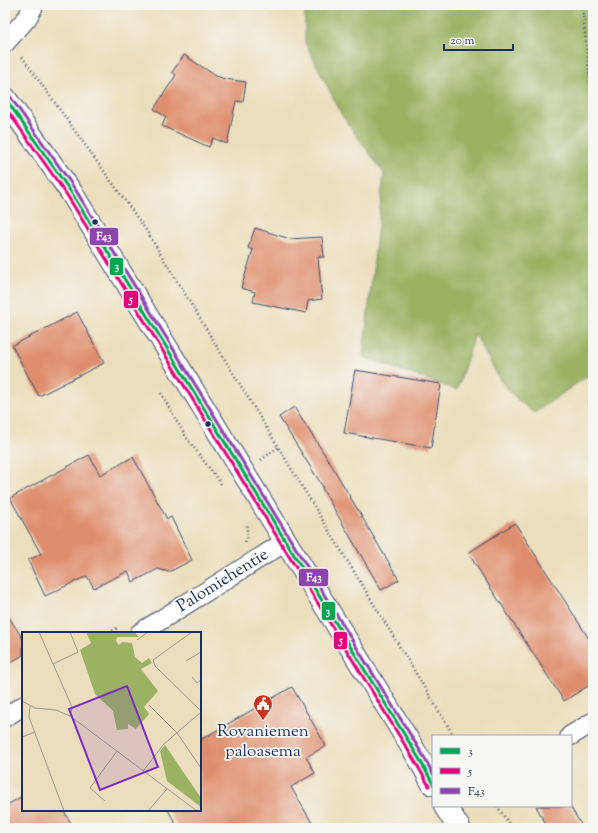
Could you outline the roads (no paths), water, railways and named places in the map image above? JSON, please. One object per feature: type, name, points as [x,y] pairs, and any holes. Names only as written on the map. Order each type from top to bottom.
[{"type":"main road","points":[[5,98],[71,192],[412,747],[432,782]]},
{"type":"street","points":[[7,41],[27,18],[34,5]]},
{"type":"street","name":"Palomiehentie","points":[[142,632],[285,542]]},
{"type":"street","points":[[5,717],[22,707]]},
{"type":"street","points":[[572,735],[593,722]]},
{"type":"place","name":"Rovaniemen paloasema","points":[[263,721]]}]
